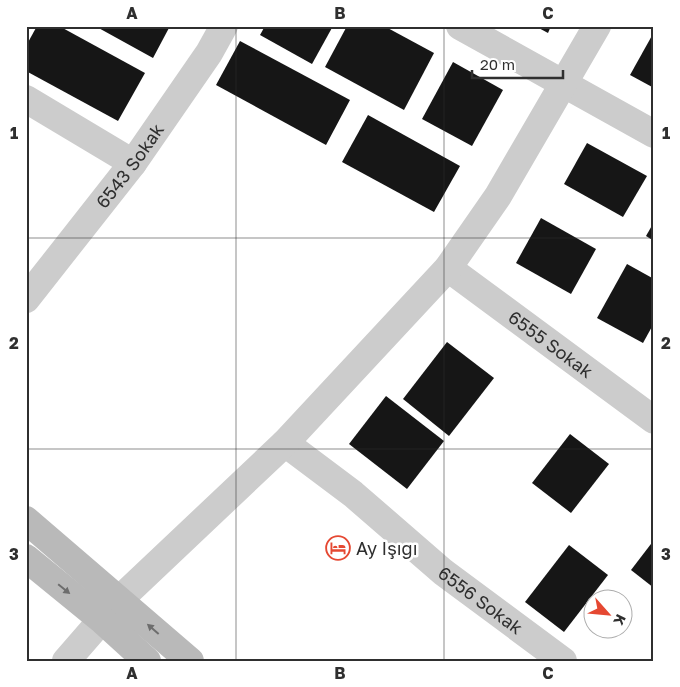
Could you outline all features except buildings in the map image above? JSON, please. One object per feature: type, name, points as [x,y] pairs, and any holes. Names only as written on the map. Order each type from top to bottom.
[{"type":"street","name":"6543 Sokak","points":[[26,299],[133,163],[209,53],[224,26]]},
{"type":"street","points":[[460,26],[654,134]]},
{"type":"street","points":[[66,661],[110,610],[285,443],[448,268],[498,196],[597,26]]},
{"type":"street","points":[[26,98],[133,163]]},
{"type":"street","name":"6555 Sokak","points":[[448,268],[654,420]]},
{"type":"street","name":"6556 Sokak","points":[[285,443],[353,494],[443,572],[563,661]]},
{"type":"street","points":[[26,520],[110,610],[147,661]]},
{"type":"street","points":[[26,558],[190,661]]},
{"type":"place","name":"Ay Işığı","points":[[338,548]]}]
